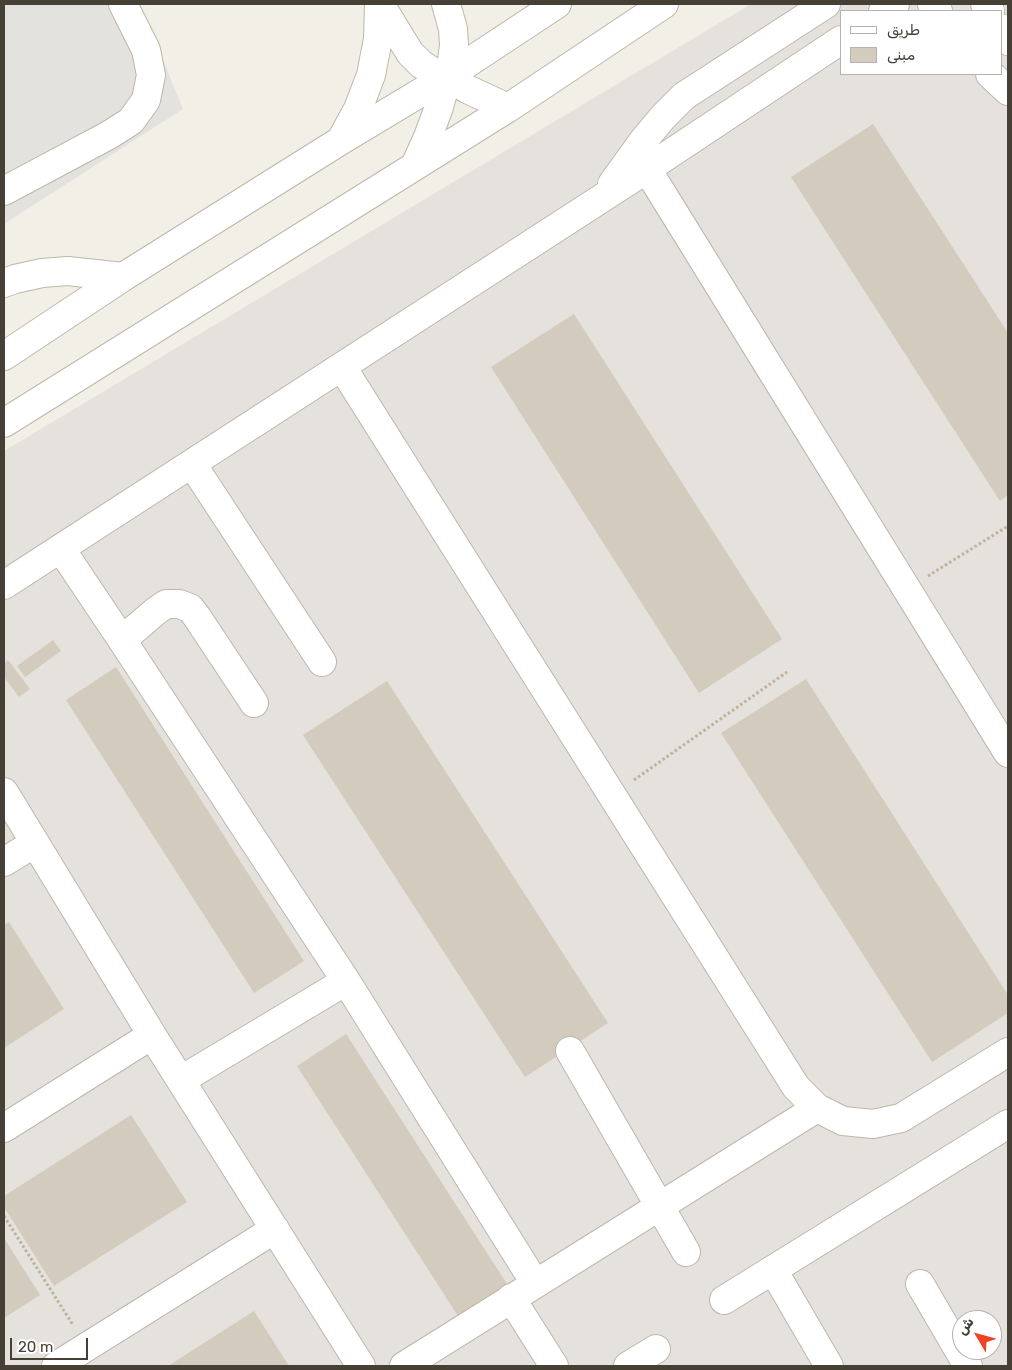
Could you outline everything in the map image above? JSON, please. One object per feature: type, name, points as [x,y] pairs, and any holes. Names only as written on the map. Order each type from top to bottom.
[{"type":"street","points":[[4,191],[109,135],[131,121],[146,100],[151,75],[146,50],[123,4]]},
{"type":"street","points":[[379,4],[410,53],[421,64],[433,72],[448,76],[467,89],[508,108]]},
{"type":"street","points":[[340,141],[358,109],[371,75],[378,39],[379,4]]},
{"type":"street","points":[[415,166],[439,107],[452,61],[453,29],[446,4]]},
{"type":"street","points":[[4,356],[124,276],[448,76],[557,4]]},
{"type":"street","points":[[4,423],[508,108],[664,4]]},
{"type":"street","points":[[602,198],[643,141],[684,96],[826,4]]},
{"type":"street","points":[[1002,30],[1008,41]]},
{"type":"street","points":[[4,586],[647,169],[840,41]]},
{"type":"street","points":[[991,75],[1008,90]]},
{"type":"street","points":[[647,169],[1008,753]]},
{"type":"street","points":[[4,283],[51,272],[68,271],[124,276]]},
{"type":"street","points":[[342,367],[796,1087],[817,1108],[843,1121],[872,1124],[901,1118],[1008,1052]]},
{"type":"street","points":[[192,464],[322,662]]},
{"type":"street","points":[[61,549],[346,981],[535,1283]]},
{"type":"street","points":[[122,640],[166,604],[179,604],[190,608],[254,703]]},
{"type":"street","points":[[4,792],[152,1035],[361,1366]]},
{"type":"street","points":[[4,862],[35,843]]},
{"type":"street","points":[[181,1080],[346,981]]},
{"type":"street","points":[[4,1128],[152,1035]]},
{"type":"street","points":[[570,1051],[686,1252]]},
{"type":"street","points":[[404,1366],[817,1108]]},
{"type":"street","points":[[724,1300],[1008,1124]]},
{"type":"street","points":[[56,1366],[275,1229]]},
{"type":"street","points":[[773,1270],[830,1366]]},
{"type":"street","points":[[920,1284],[968,1366]]},
{"type":"street","points":[[511,1298],[554,1366]]},
{"type":"street","points":[[628,1366],[656,1349]]},
{"type":"path","points":[[907,589],[1008,526]]},
{"type":"path","points":[[612,796],[787,672]]},
{"type":"path","points":[[4,1216],[86,1347]]},
{"type":"shaded area","points":[[4,4],[140,4],[183,109],[4,224]]},
{"type":"shaded area","points":[[751,4],[1008,4],[1008,1366],[4,1366],[4,451]]},
{"type":"building","points":[[873,124],[1008,333],[1008,495],[1000,501],[791,177]]},
{"type":"building","points":[[574,314],[782,639],[699,693],[491,367]]},
{"type":"building","points":[[53,640],[61,651],[25,677],[17,666]]},
{"type":"building","points":[[8,660],[30,689],[19,697],[4,677],[4,664]]},
{"type":"building","points":[[116,667],[304,961],[254,993],[66,700]]},
{"type":"building","points":[[806,679],[1008,995],[1008,1013],[932,1062],[721,733]]},
{"type":"building","points":[[387,681],[608,1023],[525,1077],[303,735]]},
{"type":"building","points":[[9,922],[64,1009],[4,1048],[4,925]]},
{"type":"building","points":[[346,1034],[507,1284],[458,1316],[297,1066]]},
{"type":"building","points":[[131,1115],[187,1202],[54,1286],[4,1207],[4,1196]]},
{"type":"building","points":[[4,1238],[40,1295],[4,1318]]},
{"type":"building","points":[[254,1311],[289,1366],[168,1366]]}]
